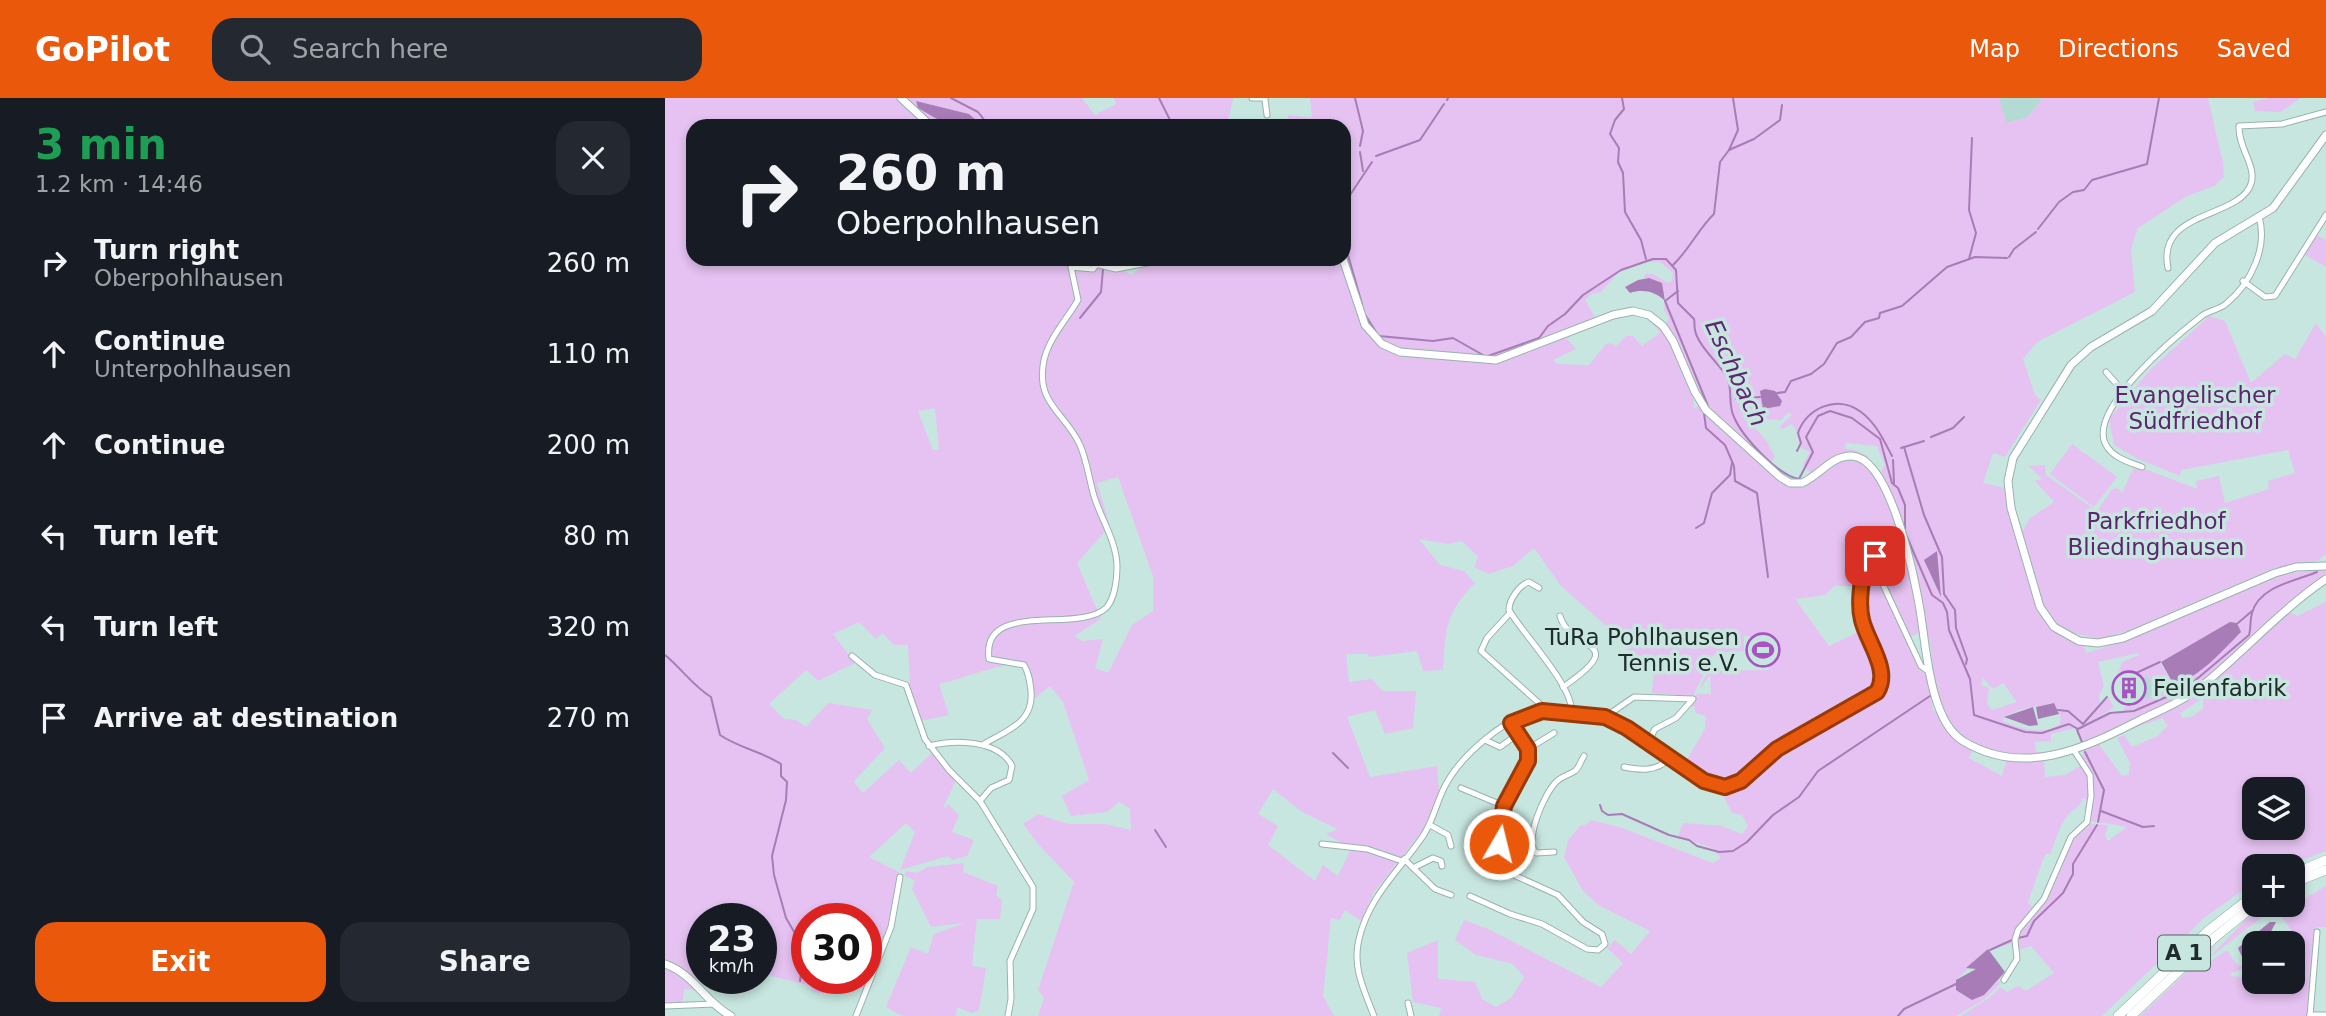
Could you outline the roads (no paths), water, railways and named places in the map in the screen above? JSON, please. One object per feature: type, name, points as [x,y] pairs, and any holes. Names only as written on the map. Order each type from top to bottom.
[{"type":"highway","points":[[2305,869],[2326,860]]},
{"type":"highway","points":[[2305,878],[2326,870]]},
{"type":"highway","name":"A 1","points":[[2118,1016],[2209,930],[2242,904]]},
{"type":"highway","name":"A 1","points":[[2131,1016],[2242,915]]},
{"type":"main road","points":[[901,98],[924,119]]},
{"type":"main road","points":[[2326,135],[2282,197],[2259,217],[2215,243],[2157,307],[2085,351],[2071,365],[2013,458],[2008,481],[2009,500],[2042,611],[2061,632],[2082,642],[2102,643],[2123,638],[2278,572],[2326,566]]},
{"type":"main road","points":[[1101,266],[1130,266]]},
{"type":"main road","points":[[1345,266],[1362,318],[1374,337],[1390,349],[1406,353],[1496,360],[1613,315],[1637,312],[1660,323],[1678,352],[1704,407],[1785,481],[1805,482],[1833,461],[1845,456],[1859,457],[1873,467],[1889,496],[1916,591],[1929,672],[1944,716],[1962,741],[1989,753],[2012,758],[2059,756],[2075,752],[2190,694],[2298,598],[2326,579]]},
{"type":"main road","points":[[665,964],[684,972],[715,1004],[731,1016]]},
{"type":"street","points":[[1252,98],[1265,99],[1267,115]]},
{"type":"street","points":[[2168,268],[2169,248],[2184,225],[2240,198],[2249,189],[2253,175],[2240,144],[2239,126],[2283,124],[2326,112]]},
{"type":"street","points":[[2243,281],[2265,297],[2275,296],[2326,215]]},
{"type":"street","points":[[2142,467],[2114,455],[2104,442],[2105,416],[2123,391],[2204,315],[2226,304],[2261,250],[2259,217]]},
{"type":"street","points":[[984,744],[1027,717],[1031,707],[1031,687],[1026,668],[1020,663],[994,662],[989,659],[993,638],[1002,629],[1027,620],[1072,621],[1095,614],[1110,603],[1116,576],[1114,548],[1080,446],[1051,406],[1044,384],[1046,353],[1078,300],[1071,267],[1093,270],[1101,266]]},
{"type":"street","points":[[2106,372],[2123,391]]},
{"type":"street","points":[[1374,1016],[1358,973],[1357,948],[1361,931],[1377,894],[1430,825],[1449,779],[1485,740],[1511,723],[1542,711],[1605,717],[1627,728],[1683,769],[1718,787],[1733,786],[1777,749],[1877,692],[1881,676],[1861,619],[1864,569],[1870,552],[1875,556],[1879,576],[1921,666],[1929,672]]},
{"type":"street","points":[[1539,588],[1529,582],[1523,584],[1509,604],[1510,613],[1563,687],[1571,702],[1571,712]]},
{"type":"street","points":[[1510,613],[1487,638],[1481,651],[1540,704],[1542,711]]},
{"type":"street","points":[[1560,616],[1564,624],[1593,648],[1595,657],[1593,666],[1563,687]]},
{"type":"street","points":[[852,656],[874,674],[906,685],[918,723],[929,746],[980,801],[1028,876],[1034,893],[1032,912],[1010,961],[1011,999],[1008,1016]]},
{"type":"street","points":[[1605,717],[1634,697],[1693,699],[1676,718],[1657,727],[1647,744]]},
{"type":"street","points":[[1470,896],[1510,914],[1542,924],[1587,949],[1598,950],[1605,944],[1602,934],[1583,922],[1562,898],[1513,873],[1502,859],[1499,835],[1504,806],[1528,761],[1528,749],[1511,723]]},
{"type":"street","points":[[1528,749],[1555,733]]},
{"type":"street","points":[[1485,740],[1500,747],[1518,734]]},
{"type":"street","points":[[929,746],[941,742],[984,744],[1007,758],[1012,768],[1008,781],[993,786],[980,801]]},
{"type":"street","points":[[2004,980],[2018,957],[2015,940],[2018,930],[2044,899],[2070,837],[2087,822],[2091,783],[2089,771],[2075,752]]},
{"type":"street","points":[[1554,852],[1536,853],[1531,846],[1531,836],[1551,788],[1562,777],[1575,771],[1584,756]]},
{"type":"street","points":[[1624,767],[1649,769],[1668,759]]},
{"type":"street","points":[[1461,788],[1480,792],[1504,806]]},
{"type":"street","points":[[1430,825],[1448,835],[1451,846]]},
{"type":"street","points":[[1499,835],[1531,836]]},
{"type":"street","points":[[1322,844],[1367,849],[1403,860],[1436,890],[1451,895]]},
{"type":"street","points":[[1413,868],[1433,858],[1441,864]]},
{"type":"street","points":[[856,1016],[891,927],[900,877]]},
{"type":"street","points":[[2316,932],[2310,1015],[2326,1015]]},
{"type":"street","points":[[1401,1016],[1411,1015],[1408,1003]]},
{"type":"street","points":[[665,1006],[715,1004]]},
{"type":"waterway","name":"Eschbach","points":[[951,98],[978,112],[984,119]]},
{"type":"waterway","points":[[1159,98],[1170,119]]},
{"type":"waterway","points":[[1355,98],[1363,131],[1360,146]]},
{"type":"waterway","points":[[1622,98],[1624,109],[1615,120],[1610,134],[1619,148],[1618,162],[1623,173],[1625,212],[1641,240],[1646,259]]},
{"type":"waterway","points":[[1729,150],[1738,130],[1733,98]]},
{"type":"waterway","points":[[2038,229],[2059,202],[2073,192],[2084,190],[2092,180],[2147,164],[2159,98]]},
{"type":"waterway","points":[[1376,156],[1420,140],[1444,104]]},
{"type":"waterway","points":[[1673,265],[1714,214],[1720,162],[1729,150],[1754,139],[1780,120],[1782,105]]},
{"type":"waterway","points":[[1969,259],[1976,233],[1969,210],[1972,138]]},
{"type":"waterway","points":[[1360,152],[1363,171]]},
{"type":"waterway","points":[[1351,194],[1372,162]]},
{"type":"waterway","points":[[2009,257],[2014,249],[2036,232]]},
{"type":"waterway","points":[[1777,393],[1785,392],[1791,381],[1811,374],[1824,364],[1837,343],[1851,337],[1865,322],[1879,318],[1880,313],[1902,306],[1947,267],[1975,257],[2007,258]]},
{"type":"waterway","name":"Eschbach","points":[[1488,356],[1539,338],[1548,326],[1565,314],[1583,295],[1621,270],[1653,259],[1666,259],[1676,270],[1678,303],[1694,319],[1700,341],[1728,379],[1734,417],[1753,444],[1781,471],[1799,479],[1813,452],[1806,437],[1818,416],[1830,411],[1852,418],[1880,439],[1892,483],[1898,488],[1905,505],[1905,532]]},
{"type":"waterway","name":"Eschbach","points":[[1351,266],[1362,304]]},
{"type":"waterway","points":[[1080,318],[1101,292],[1103,269]]},
{"type":"waterway","points":[[1678,291],[1665,301],[1708,406]]},
{"type":"waterway","name":"Eschbach","points":[[1366,316],[1376,332]]},
{"type":"waterway","name":"Eschbach","points":[[1379,336],[1433,341],[1453,338],[1483,355]]},
{"type":"waterway","points":[[1749,398],[1760,397]]},
{"type":"waterway","points":[[1736,399],[1747,398]]},
{"type":"waterway","points":[[1797,451],[1801,443],[1798,433],[1808,417],[1824,406],[1843,404],[1861,412],[1871,421],[1892,456]]},
{"type":"waterway","points":[[1704,413],[1706,428],[1725,445],[1734,466],[1735,481],[1757,493],[1768,577]]},
{"type":"waterway","points":[[1931,437],[1953,428],[1964,417]]},
{"type":"waterway","points":[[1901,448],[1924,441]]},
{"type":"waterway","points":[[1904,447],[1924,515],[1942,557],[1944,594],[1955,610],[1956,628],[1967,659],[1966,664]]},
{"type":"waterway","points":[[1893,460],[1894,483]]},
{"type":"waterway","points":[[1696,528],[1704,523],[1712,493],[1730,475],[1732,463]]},
{"type":"waterway","name":"Eschbach","points":[[1907,537],[1932,595],[1943,603],[1947,612],[1949,630],[1970,679],[1974,715],[2025,732],[2042,733],[2069,724],[2078,729],[2110,713],[2134,711],[2185,689],[2249,635],[2252,613],[2262,596],[2279,586],[2317,572]]},
{"type":"waterway","points":[[2238,623],[2252,611]]},
{"type":"waterway","points":[[665,655],[711,697],[720,735],[781,764],[781,776],[787,782],[786,800],[772,856],[774,875],[791,927]]},
{"type":"waterway","points":[[2123,679],[2160,662]]},
{"type":"waterway","points":[[1600,805],[1602,811],[1608,815],[1622,814],[1669,835],[1689,840],[1697,846],[1719,852],[1733,851],[1747,842],[1773,815],[1799,797],[1818,771],[1933,694]]},
{"type":"waterway","name":"Eschbach","points":[[2058,710],[2068,711],[2083,724],[2107,697]]},
{"type":"waterway","points":[[2077,730],[2082,742]]},
{"type":"waterway","points":[[2085,752],[2104,790],[2098,822]]},
{"type":"waterway","points":[[1333,753],[1348,768]]},
{"type":"waterway","points":[[2101,811],[2143,827],[2154,826]]},
{"type":"waterway","points":[[2018,938],[2027,936],[2034,921],[2063,893],[2073,874],[2073,864],[2097,825]]},
{"type":"waterway","points":[[1155,830],[1166,847]]},
{"type":"waterway","points":[[1990,950],[2012,940]]},
{"type":"waterway","points":[[1898,1016],[1904,1009],[1956,984]]},
{"type":"place","name":"TuRa Pohlhausen Tennis e.V.","points":[[1763,650]]},
{"type":"place","name":"Feilenfabrik","points":[[2129,688]]},
{"type":"park label","name":"Evangelischer Südfriedhof","points":[[2195,408]]},
{"type":"park label","name":"Parkfriedhof Bliedinghausen","points":[[2156,534]]}]
